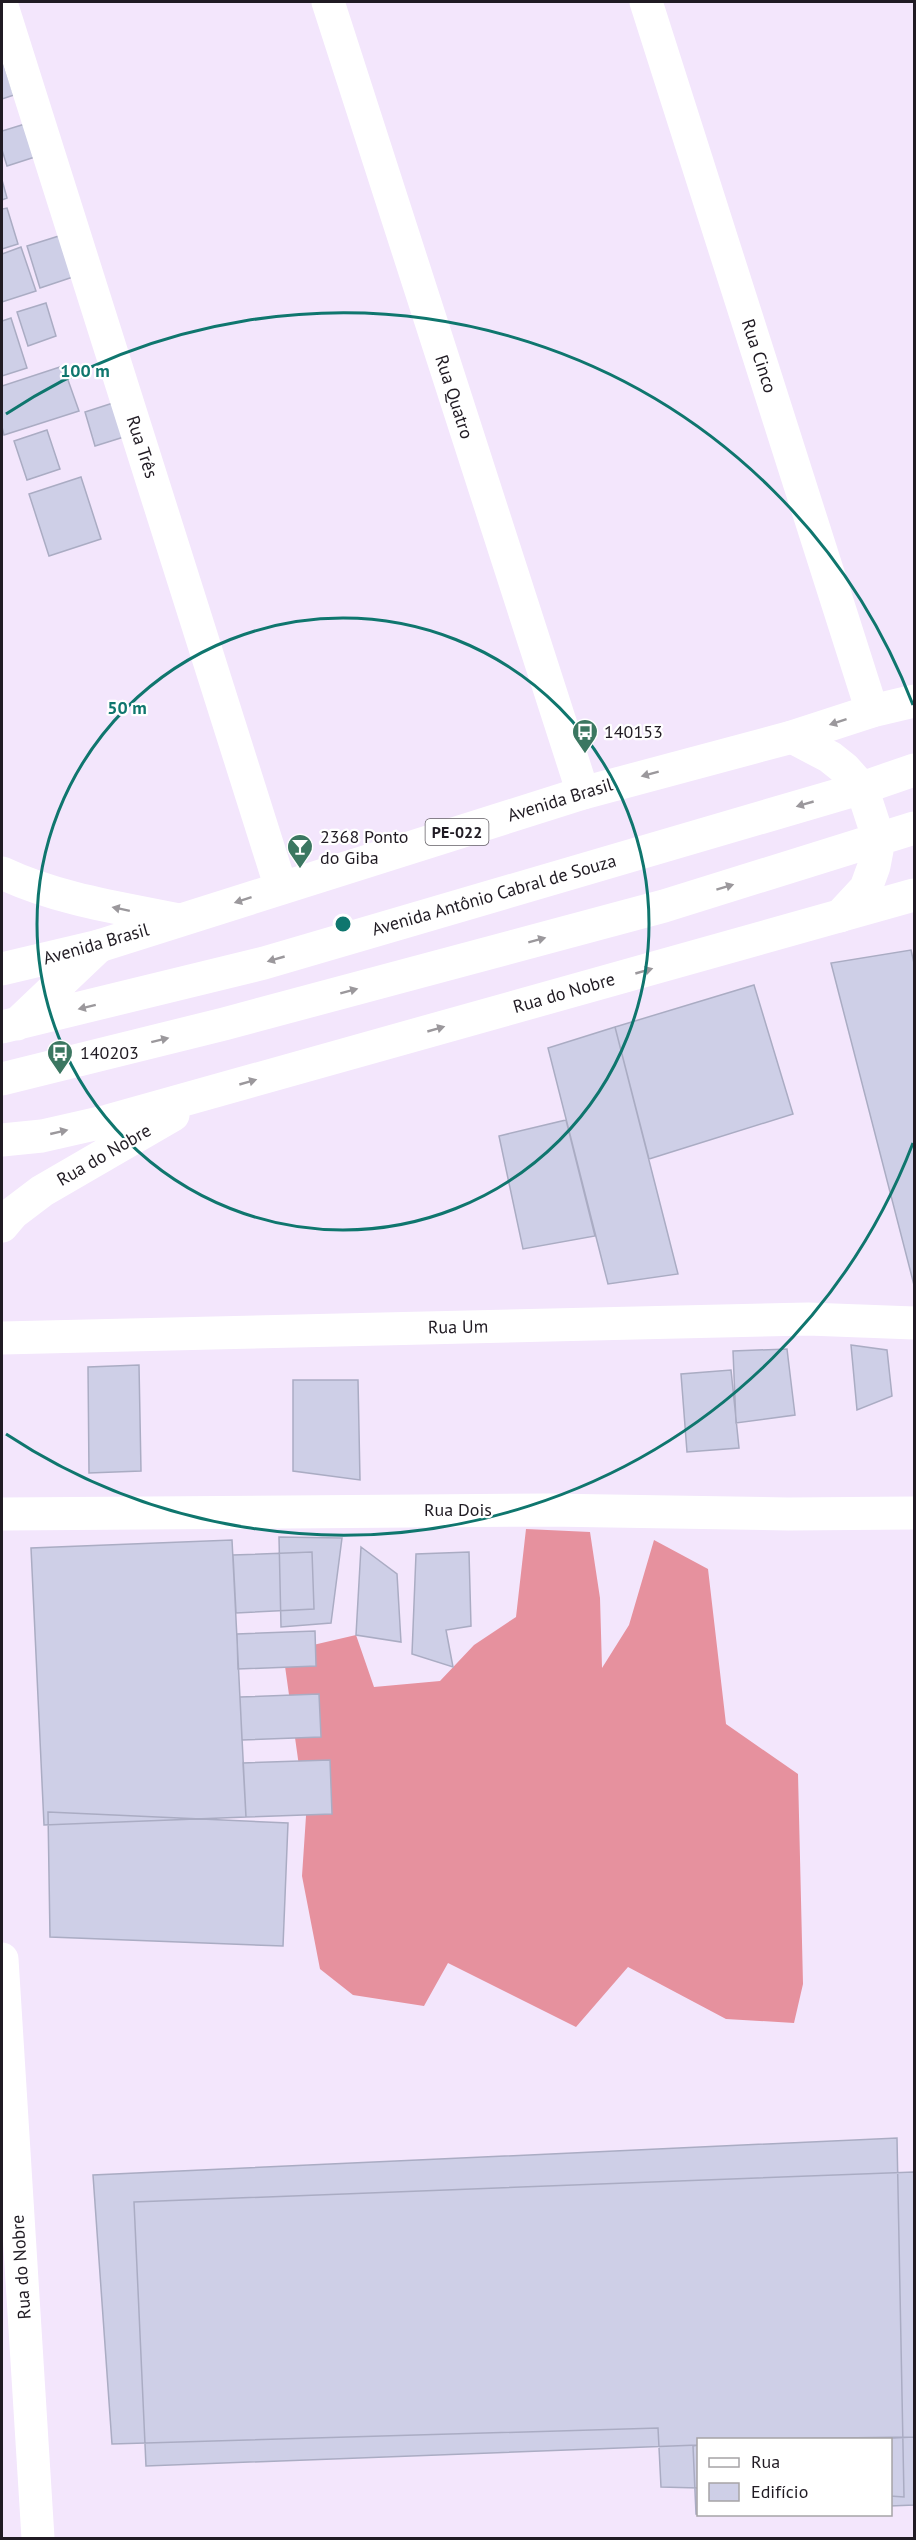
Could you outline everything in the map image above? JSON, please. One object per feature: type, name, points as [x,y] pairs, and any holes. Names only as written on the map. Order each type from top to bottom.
[{"type":"main road","name":"Rua Quatro","points":[[328,2],[583,792]]},
{"type":"main road","name":"Rua Cinco","points":[[646,2],[872,711]]},
{"type":"main road","name":"Rua Três","points":[[2,6],[281,888]]},
{"type":"main road","name":"Avenida Brasil","points":[[2,969],[99,946],[583,792],[792,737],[872,711],[915,701]]},
{"type":"main road","points":[[792,737],[830,757],[845,769],[862,788],[879,840],[874,866],[866,888],[840,916]]},
{"type":"main road","name":"Avenida Antônio Cabral de Souza","points":[[9,1026],[264,963],[862,788],[915,770]]},
{"type":"main road","points":[[2,1079],[224,1024],[664,906],[915,828]]},
{"type":"main road","points":[[2,873],[21,882],[79,900],[179,920]]},
{"type":"main road","name":"Rua do Nobre","points":[[2,1140],[42,1136],[213,1092],[915,895]]},
{"type":"main road","points":[[9,1026],[99,946]]},
{"type":"main road","name":"Rua do Nobre","points":[[2,1226],[13,1213],[42,1191],[213,1092]]},
{"type":"main road","name":"Rua Um","points":[[2,1338],[797,1320],[915,1323]]},
{"type":"main road","name":"Rua Dois","points":[[2,1514],[549,1510],[788,1514],[915,1513]]},
{"type":"main road","name":"Rua do Nobre","points":[[2,1959],[39,2538]]},
{"type":"shaded area","points":[[526,1529],[590,1532],[600,1598],[602,1668],[629,1625],[654,1540],[708,1569],[726,1724],[798,1774],[803,1984],[794,2023],[726,2019],[628,1967],[576,2027],[448,1963],[424,2006],[353,1995],[320,1969],[302,1876],[306,1816],[283,1652],[356,1635],[374,1687],[440,1681],[474,1645],[516,1617]]},
{"type":"building","points":[[2,63],[14,95],[2,99]]},
{"type":"building","points":[[25,124],[35,157],[7,166],[2,150],[2,131]]},
{"type":"building","points":[[2,180],[7,198],[2,200]]},
{"type":"building","points":[[7,208],[18,244],[2,249],[2,209]]},
{"type":"building","points":[[62,235],[76,276],[40,288],[27,246]]},
{"type":"building","points":[[21,247],[36,291],[2,302],[2,254]]},
{"type":"building","points":[[46,303],[56,336],[28,346],[17,312]]},
{"type":"building","points":[[11,318],[27,368],[2,376],[2,321]]},
{"type":"building","points":[[63,366],[79,411],[4,435],[2,386]]},
{"type":"building","points":[[113,403],[124,437],[95,446],[85,412]]},
{"type":"building","points":[[47,430],[60,469],[27,480],[14,441]]},
{"type":"building","points":[[81,477],[101,539],[49,556],[29,494]]},
{"type":"building","points":[[911,950],[914,963],[914,1285],[831,963]]},
{"type":"building","points":[[754,985],[793,1114],[649,1159],[615,1027]]},
{"type":"building","points":[[615,1027],[678,1274],[608,1284],[548,1048]]},
{"type":"building","points":[[566,1120],[595,1236],[523,1249],[499,1136]]},
{"type":"building","points":[[851,1345],[887,1350],[892,1396],[857,1410]]},
{"type":"building","points":[[787,1349],[795,1415],[736,1423],[733,1351]]},
{"type":"building","points":[[139,1365],[141,1471],[89,1473],[88,1367]]},
{"type":"building","points":[[731,1370],[739,1448],[687,1452],[681,1374]]},
{"type":"building","points":[[293,1380],[358,1380],[360,1480],[293,1471]]},
{"type":"building","points":[[279,1537],[342,1538],[331,1623],[281,1627]]},
{"type":"building","points":[[232,1540],[246,1817],[44,1825],[31,1548]]},
{"type":"building","points":[[361,1547],[397,1574],[401,1642],[356,1635]]},
{"type":"building","points":[[312,1552],[314,1609],[236,1613],[233,1555]]},
{"type":"building","points":[[469,1552],[471,1626],[446,1630],[453,1667],[412,1654],[416,1554]]},
{"type":"building","points":[[315,1631],[316,1666],[238,1669],[237,1634]]},
{"type":"building","points":[[319,1694],[321,1737],[242,1740],[240,1697]]},
{"type":"building","points":[[330,1760],[332,1814],[246,1817],[243,1763]]},
{"type":"building","points":[[48,1812],[288,1823],[283,1946],[50,1937]]},
{"type":"building","points":[[897,2138],[904,2497],[892,2496],[892,2438],[697,2438],[697,2488],[661,2487],[658,2428],[112,2444],[93,2175]]},
{"type":"building","points":[[914,2172],[914,2437],[697,2438],[697,2445],[146,2466],[134,2202]]},
{"type":"building","points":[[914,2437],[914,2505],[892,2506],[892,2438]]},
{"type":"building","points":[[697,2445],[697,2514],[696,2514],[693,2446]]},
{"type":"place","name":"140153","points":[[585,755]]},
{"type":"place","name":"2368 Ponto do Giba","points":[[300,870]]},
{"type":"place","name":"140203","points":[[60,1076]]}]
